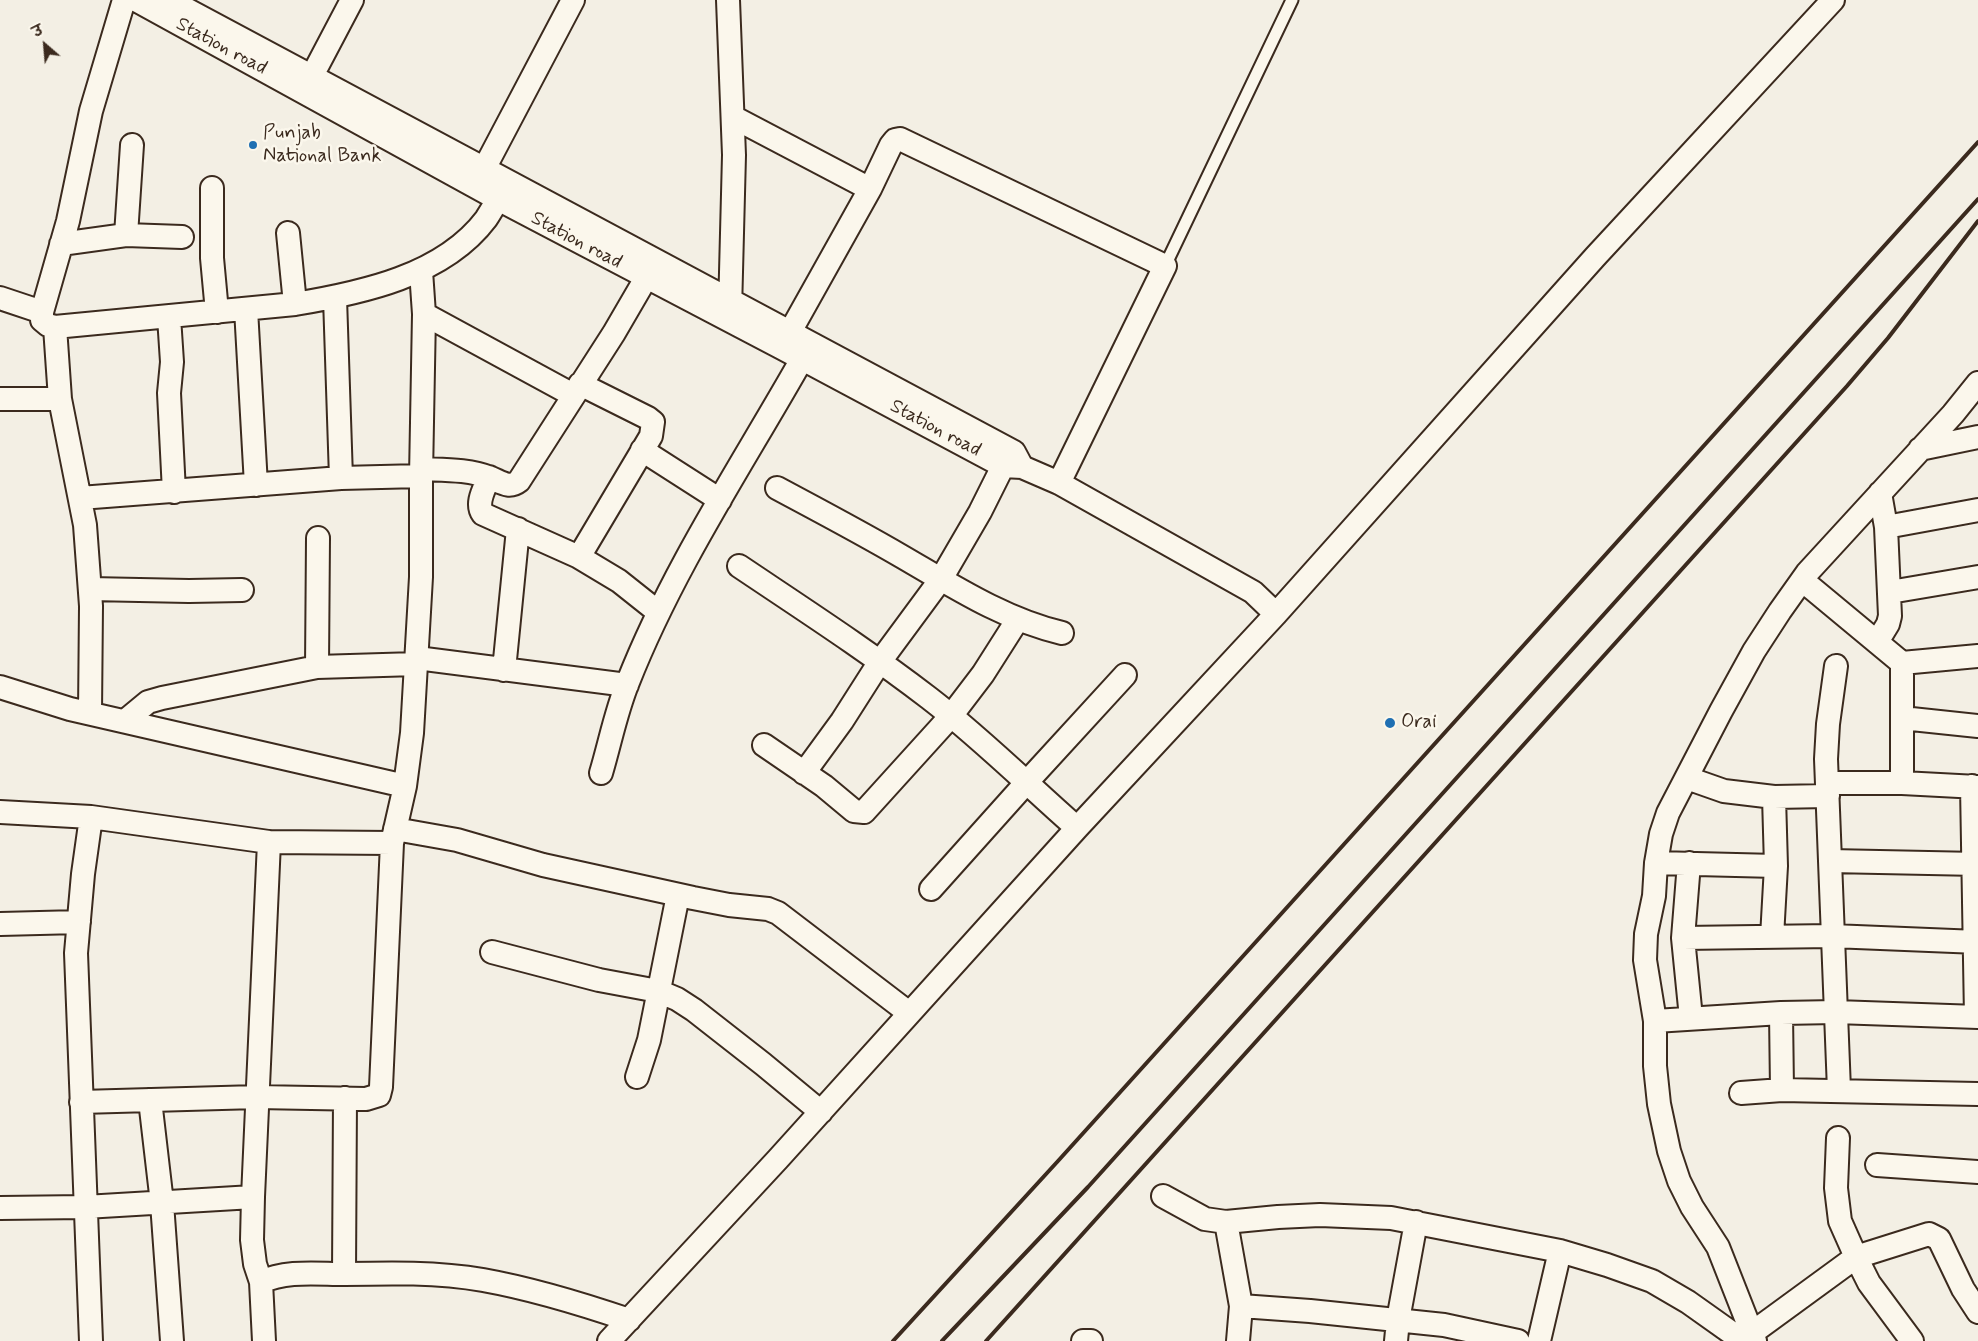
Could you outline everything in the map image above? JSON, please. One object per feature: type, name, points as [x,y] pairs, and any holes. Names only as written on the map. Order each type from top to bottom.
[{"type":"street","points":[[90,713],[90,589],[85,524],[60,399],[48,320],[61,244],[68,221],[91,111],[124,0]]},
{"type":"street","name":"Station road","points":[[136,0],[183,9],[312,76],[484,169],[730,309],[802,359],[1013,466],[1059,483],[1253,592],[1276,614]]},
{"type":"street","points":[[312,76],[352,0]]},
{"type":"street","points":[[484,169],[573,0]]},
{"type":"street","points":[[728,0],[734,155],[730,309]]},
{"type":"street","points":[[609,1341],[821,1112],[1077,828],[1276,614],[1595,257],[1833,0]]},
{"type":"street","name":"Station road","points":[[183,9],[498,199],[646,278],[790,332],[1014,452],[1013,466]]},
{"type":"street","points":[[733,117],[870,189]]},
{"type":"street","points":[[790,332],[870,189],[891,145],[895,140],[900,139],[1165,266],[1059,483]]},
{"type":"street","points":[[126,235],[132,144]]},
{"type":"street","points":[[212,188],[212,250],[218,312]]},
{"type":"street","points":[[0,298],[48,320],[169,317],[335,298],[421,271],[461,245],[486,220],[498,199]]},
{"type":"street","points":[[288,233],[295,304]]},
{"type":"street","points":[[61,244],[126,235],[182,237]]},
{"type":"street","points":[[82,1102],[257,1097],[374,1098],[379,1094],[381,1087],[394,836],[405,786],[412,733],[421,577],[424,314],[421,271]]},
{"type":"street","points":[[80,498],[421,472],[472,473],[489,477],[508,485],[514,485],[519,481],[614,333],[646,278]]},
{"type":"street","points":[[335,298],[341,478]]},
{"type":"street","points":[[246,309],[256,485]]},
{"type":"street","points":[[424,314],[577,389],[648,418],[653,422],[651,436],[579,557]]},
{"type":"street","points":[[169,317],[172,362],[169,393],[174,492]]},
{"type":"street","points":[[601,773],[627,684],[658,612],[676,577],[802,359]]},
{"type":"street","points":[[1750,1338],[1718,1247],[1692,1207],[1679,1181],[1669,1151],[1659,1104],[1655,1066],[1656,1021],[1645,960],[1646,934],[1654,896],[1656,863],[1661,834],[1668,813],[1754,651],[1802,580],[1920,448],[1953,414],[1978,383]]},
{"type":"street","points":[[0,399],[60,399]]},
{"type":"street","points":[[1920,448],[1978,437]]},
{"type":"street","points":[[642,450],[720,500]]},
{"type":"street","points":[[804,773],[842,721],[879,663],[941,579],[980,512],[1013,466]]},
{"type":"street","points":[[489,477],[479,503],[480,509],[491,518],[579,557],[619,581],[658,612]]},
{"type":"street","points":[[777,488],[941,579],[1018,619],[1039,628],[1062,633]]},
{"type":"street","points":[[1877,642],[1888,624],[1890,616],[1886,526],[1880,493]]},
{"type":"street","points":[[1886,526],[1978,510]]},
{"type":"street","points":[[504,670],[518,529]]},
{"type":"street","points":[[317,667],[318,538]]},
{"type":"street","points":[[740,566],[951,716],[1077,828]]},
{"type":"street","points":[[1890,592],[1978,577]]},
{"type":"street","points":[[1802,580],[1902,663],[1978,656]]},
{"type":"street","points":[[90,589],[242,590]]},
{"type":"street","points":[[764,746],[824,786],[854,811],[864,812],[951,716],[983,674],[1018,619]]},
{"type":"street","points":[[125,721],[148,702],[162,698],[317,667],[416,661],[627,684]]},
{"type":"street","points":[[1902,663],[1902,782]]},
{"type":"street","points":[[1836,666],[1828,724],[1826,760],[1839,1090]]},
{"type":"street","points":[[931,889],[1126,675]]},
{"type":"street","points":[[0,687],[90,713],[405,786]]},
{"type":"street","points":[[1902,718],[1978,726]]},
{"type":"street","points":[[1656,1021],[1782,1013],[1836,1012],[1977,1017],[1975,786],[1902,782],[1774,797],[1724,791],[1687,778]]},
{"type":"street","points":[[1772,937],[1776,866],[1774,797]]},
{"type":"street","points":[[0,812],[91,818],[269,842],[394,836],[457,840],[543,865],[678,895],[730,906],[768,909],[778,914],[909,1013]]},
{"type":"street","points":[[90,1341],[76,953],[83,874],[91,818]]},
{"type":"street","points":[[264,1341],[262,1282],[256,1264],[252,1240],[269,842]]},
{"type":"street","points":[[1830,861],[1975,864]]},
{"type":"street","points":[[1656,863],[1776,866]]},
{"type":"street","points":[[1689,864],[1683,938],[1691,1018]]},
{"type":"street","points":[[637,1077],[649,1040],[678,895]]},
{"type":"street","points":[[0,924],[78,922]]},
{"type":"street","points":[[1683,938],[1832,936],[1976,942]]},
{"type":"street","points":[[492,952],[599,980],[658,992],[677,999],[763,1064],[821,1112]]},
{"type":"street","points":[[1782,1013],[1782,1090]]},
{"type":"street","points":[[1741,1093],[1782,1090],[1839,1090],[1978,1094]]},
{"type":"street","points":[[344,1274],[345,1098]]},
{"type":"street","points":[[150,1100],[162,1203],[172,1341]]},
{"type":"street","points":[[1838,1138],[1837,1205],[1840,1221],[1870,1283],[1912,1341]]},
{"type":"street","points":[[1877,1165],[1978,1172]]},
{"type":"street","points":[[1162,1196],[1205,1220],[1226,1222],[1278,1217],[1329,1216],[1391,1218],[1560,1251],[1607,1265],[1652,1282],[1750,1338]]},
{"type":"street","points":[[0,1208],[85,1207],[253,1197]]},
{"type":"street","points":[[1226,1222],[1242,1306],[1238,1341]]},
{"type":"street","points":[[1397,1330],[1416,1222]]},
{"type":"street","points":[[1750,1338],[1856,1257],[1929,1234],[1939,1239],[1963,1288],[1978,1312]]},
{"type":"street","points":[[1539,1341],[1560,1251]]},
{"type":"street","points":[[262,1282],[272,1277],[304,1274],[420,1273],[483,1280],[568,1300],[629,1320]]},
{"type":"street","points":[[1242,1306],[1397,1330],[1444,1325],[1518,1341]]},
{"type":"street","points":[[1083,1341],[1091,1341]]},
{"type":"lane","points":[[1165,266],[1292,0]]},
{"type":"railway","points":[[893,1341],[1058,1161],[1978,142]]},
{"type":"railway","points":[[942,1341],[1088,1187],[1978,199]]},
{"type":"railway","points":[[986,1341],[1847,386],[1888,338],[1978,221]]},
{"type":"place","name":"Punjab National Bank","points":[[253,145]]},
{"type":"place","name":"Orai","points":[[1390,723]]}]
